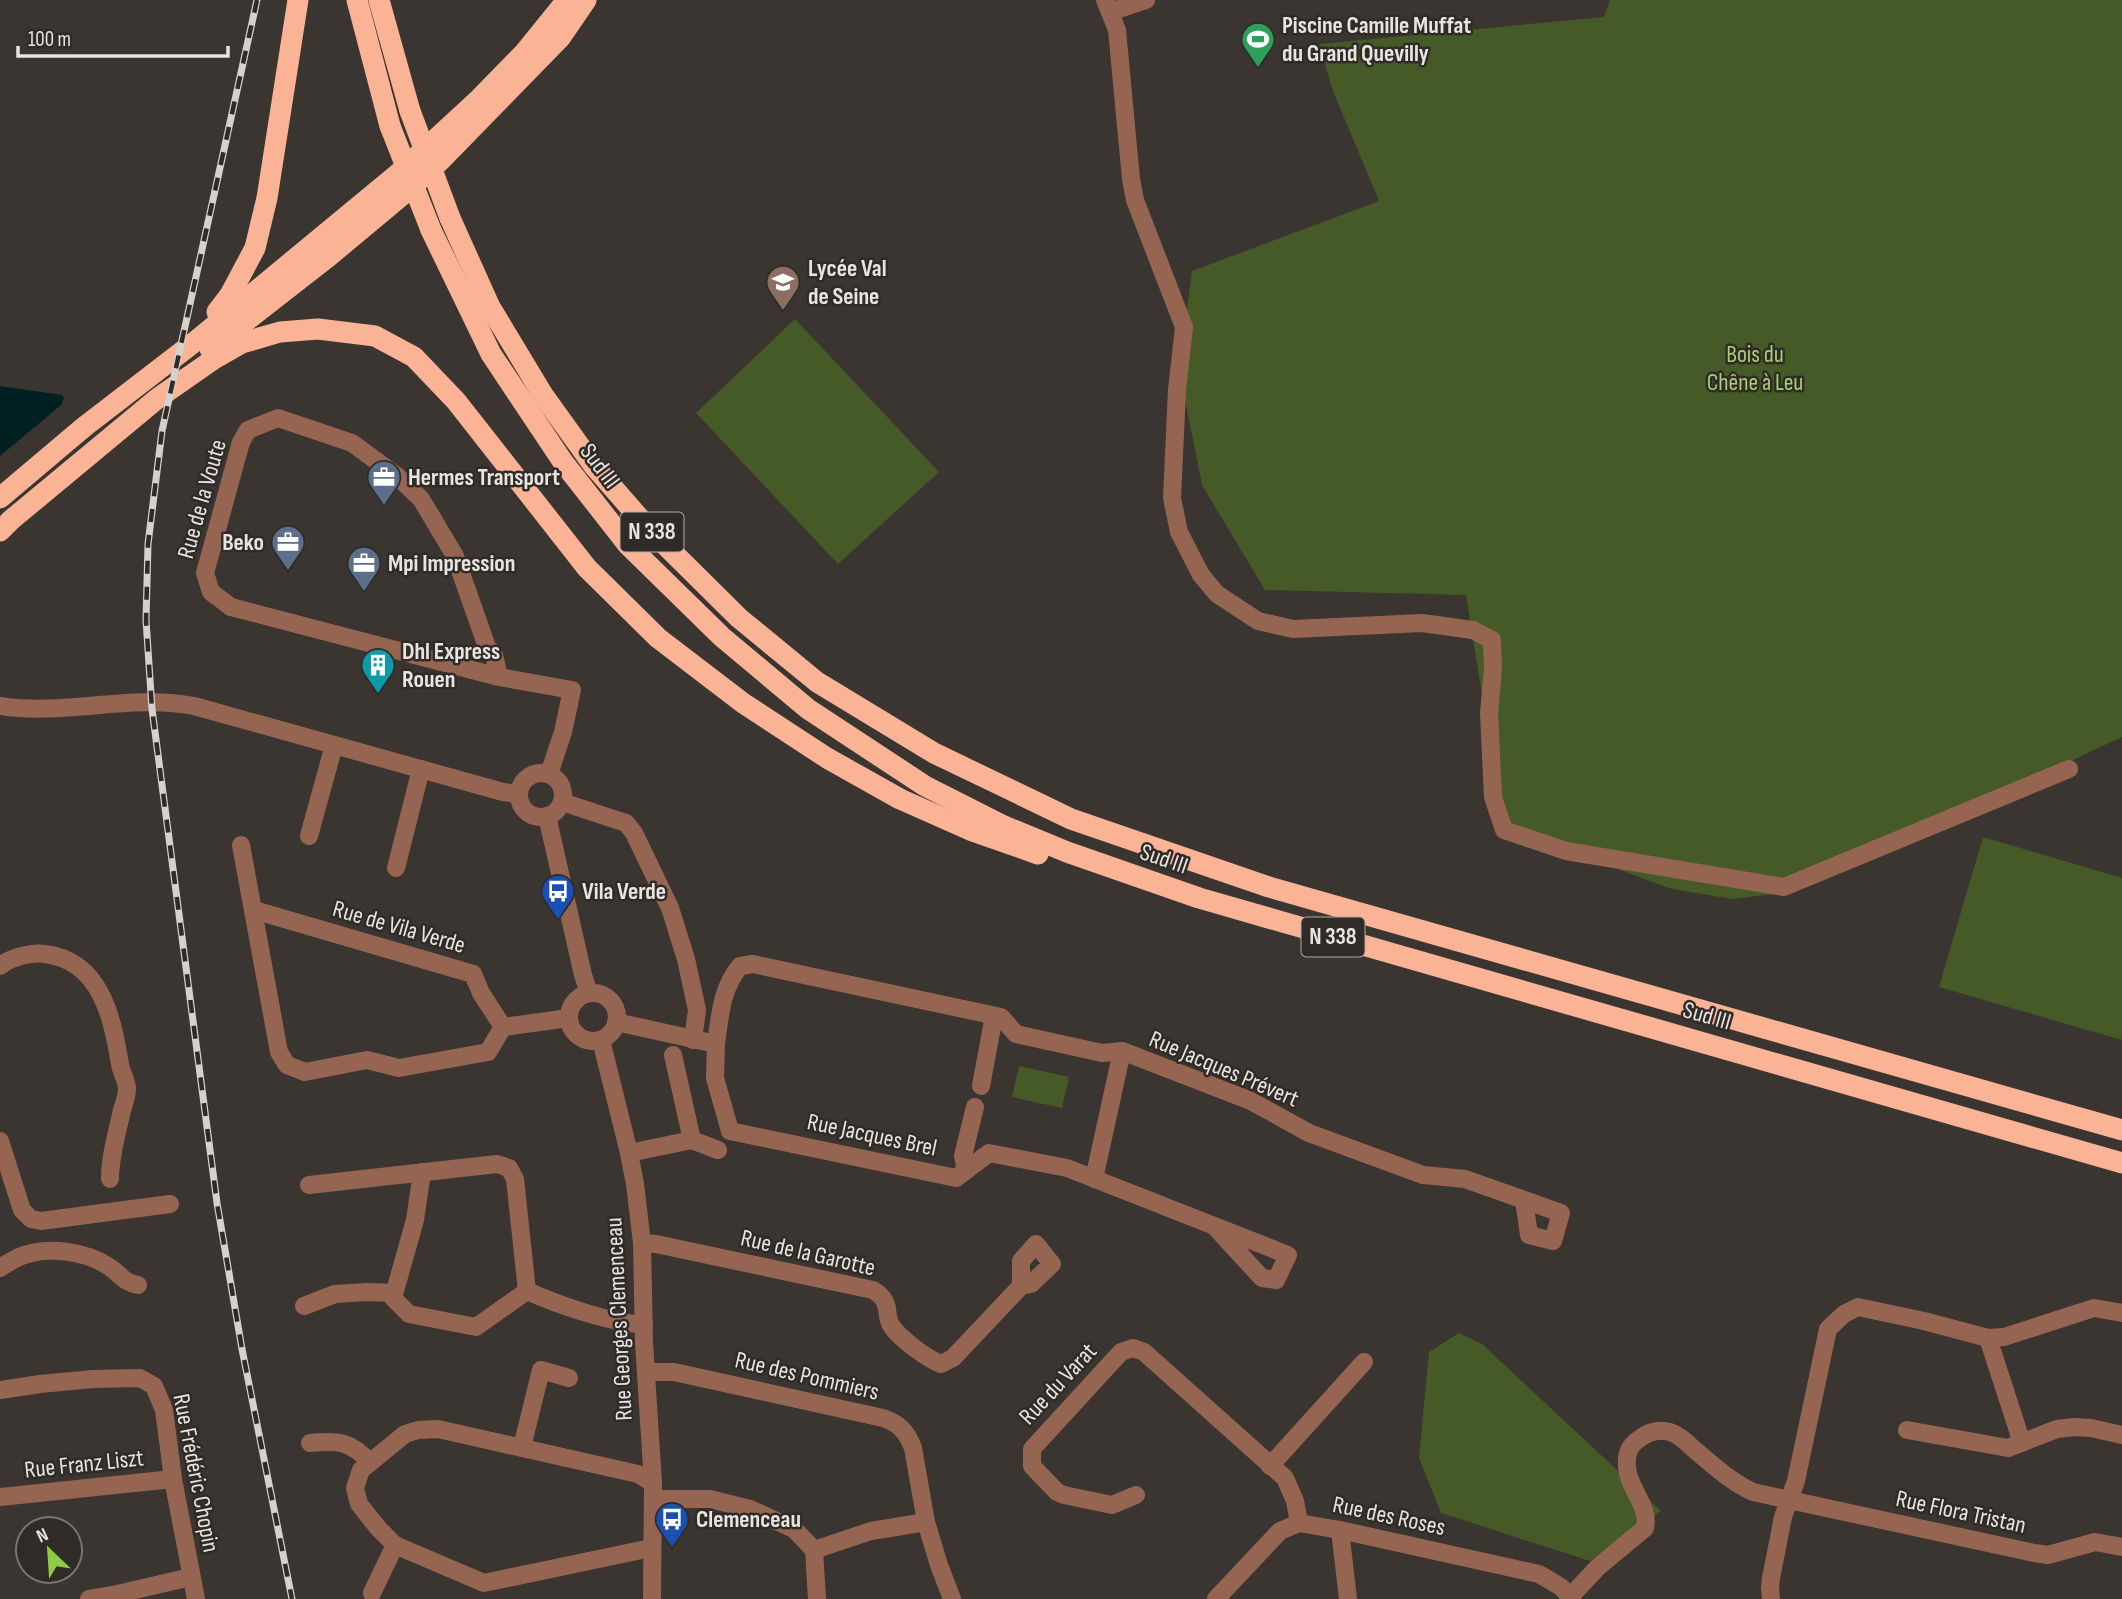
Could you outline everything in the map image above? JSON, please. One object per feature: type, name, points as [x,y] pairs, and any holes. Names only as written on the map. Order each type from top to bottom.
[{"type":"highway","points":[[163,365],[215,315],[230,295],[255,248],[267,198],[298,0]]},
{"type":"highway","name":"Sud III","points":[[357,0],[390,125],[431,230],[491,354],[564,462],[628,545],[722,637],[808,709],[925,786],[1004,826],[1067,852],[1199,898],[2122,1163]]},
{"type":"highway","name":"N 338","points":[[379,0],[386,28]]},
{"type":"highway","points":[[384,0],[386,28]]},
{"type":"highway","points":[[0,498],[84,427],[208,331],[434,142],[524,53],[567,0]]},
{"type":"highway","points":[[158,398],[188,366],[328,257],[441,160],[560,38],[586,0]]},
{"type":"highway","name":"Sud III","points":[[386,28],[410,111],[450,218],[490,307],[543,395],[594,466],[649,529],[739,618],[817,682],[934,753],[1070,819],[1269,887],[2122,1130]]},
{"type":"highway","points":[[0,531],[158,398],[242,343],[280,332],[318,329],[375,336],[414,357],[456,401],[587,568],[658,638],[743,703],[827,758],[900,799],[970,830],[1074,866],[1199,898]]},
{"type":"street","points":[[1146,0],[1108,6],[1117,30],[1133,190],[1184,327],[1177,390],[1172,498],[1179,532],[1201,575],[1217,594],[1258,621],[1293,629],[1422,623],[1473,630],[1492,640],[1493,668],[1489,713],[1493,797],[1504,830],[1566,851],[1784,887],[2068,769]]},
{"type":"street","name":"Rue de la Voute","points":[[278,418],[352,443],[397,476],[421,499],[455,556],[487,647],[494,655],[499,677],[231,607],[211,592],[205,573],[241,442],[248,430],[278,418]]},
{"type":"street","points":[[499,677],[572,690],[563,732],[549,774]]},
{"type":"street","points":[[0,706],[32,709],[175,702],[503,792],[519,794]]},
{"type":"street","points":[[309,835],[334,746]]},
{"type":"street","points":[[396,868],[421,769]]},
{"type":"street","points":[[535,774],[549,774],[560,783],[563,790],[562,802],[558,809],[547,816],[528,813],[523,808],[519,794],[523,782],[535,774]]},
{"type":"street","points":[[562,802],[626,822],[634,833],[670,908],[685,959],[696,1010],[693,1040]]},
{"type":"street","points":[[547,816],[589,993]]},
{"type":"street","points":[[241,845],[279,1052],[287,1065],[305,1072],[367,1060],[399,1068],[488,1052],[503,1027],[569,1018]]},
{"type":"street","name":"Rue de Vila Verde","points":[[254,910],[473,974],[481,993],[503,1027]]},
{"type":"street","points":[[0,966],[4,962],[35,952],[60,956],[78,964],[96,984],[109,1014],[117,1041],[120,1068],[128,1087],[110,1165],[110,1179]]},
{"type":"street","name":"Rue Jacques Prévert","points":[[716,1044],[724,995],[733,975],[740,966],[753,964],[1001,1017],[1016,1034],[1102,1053],[1122,1051],[1251,1101],[1309,1133],[1397,1166],[1423,1175],[1465,1179],[1524,1200]]},
{"type":"street","points":[[589,993],[600,994],[608,999],[614,1006],[617,1022],[611,1033],[592,1042],[575,1034],[569,1018],[570,1008],[575,1001],[589,993]]},
{"type":"street","points":[[981,1086],[994,1016]]},
{"type":"street","points":[[617,1022],[716,1044]]},
{"type":"street","name":"Rue Georges Clemenceau","points":[[601,1040],[629,1153],[642,1243],[653,1491],[652,1599]]},
{"type":"street","name":"Rue Jacques Brel","points":[[716,1044],[715,1078],[730,1131],[956,1178],[989,1153],[1067,1168],[1215,1227]]},
{"type":"street","points":[[1094,1179],[1122,1051]]},
{"type":"street","points":[[673,1055],[692,1140]]},
{"type":"street","points":[[967,1170],[963,1156],[975,1107]]},
{"type":"street","points":[[629,1153],[692,1140],[718,1150]]},
{"type":"street","points":[[0,1141],[22,1210],[31,1219],[41,1221],[170,1204]]},
{"type":"street","points":[[309,1185],[497,1164],[509,1168],[515,1179],[527,1291]]},
{"type":"street","points":[[422,1172],[415,1220],[393,1298],[410,1314],[476,1327],[527,1291]]},
{"type":"street","name":"Rue de la Garotte","points":[[642,1243],[873,1290],[881,1295],[887,1304],[891,1326],[928,1359],[941,1364],[953,1359],[1021,1286]]},
{"type":"street","points":[[0,1268],[21,1256],[42,1251],[63,1251],[110,1267],[127,1283],[138,1285]]},
{"type":"street","points":[[527,1291],[554,1303],[644,1325]]},
{"type":"street","points":[[304,1306],[335,1294],[394,1293]]},
{"type":"street","points":[[1772,1599],[1771,1578],[1783,1517],[1796,1482],[1828,1329],[1844,1314],[1858,1307],[1988,1338],[2004,1336],[2094,1308],[2122,1313]]},
{"type":"street","points":[[1988,1338],[2022,1443]]},
{"type":"street","name":"Rue du Varat","points":[[1136,1495],[1112,1505],[1063,1495],[1057,1493],[1032,1466],[1032,1450],[1121,1352],[1133,1348],[1144,1352],[1285,1478],[1295,1501],[1299,1523]]},
{"type":"street","points":[[1270,1466],[1364,1362]]},
{"type":"street","points":[[522,1447],[541,1370],[569,1378]]},
{"type":"street","name":"Rue des Pommiers","points":[[646,1372],[674,1372],[891,1421],[905,1431],[913,1448],[918,1523],[952,1599]]},
{"type":"street","name":"Rue Frédéric Chopin","points":[[0,1390],[40,1384],[140,1378],[154,1386],[164,1410],[173,1479],[196,1599]]},
{"type":"street","points":[[1907,1430],[2008,1448],[2057,1429],[2091,1428],[2122,1435]]},
{"type":"street","points":[[652,1548],[484,1583],[395,1545],[359,1504],[355,1488],[361,1470],[405,1434],[438,1429],[638,1474],[653,1491],[710,1499],[750,1509],[794,1529],[814,1550],[817,1599]]},
{"type":"street","name":"Rue Flora Tristan","points":[[1571,1598],[1598,1567],[1645,1528],[1646,1515],[1631,1485],[1627,1454],[1631,1446],[1647,1433],[1657,1431],[1676,1435],[1740,1486],[1753,1492],[2034,1553],[2048,1555],[2095,1542],[2122,1547]]},
{"type":"street","points":[[310,1443],[334,1440],[353,1447],[370,1463]]},
{"type":"street","name":"Rue Franz Liszt","points":[[0,1497],[173,1479]]},
{"type":"street","points":[[814,1550],[872,1531],[918,1523]]},
{"type":"street","name":"Rue des Roses","points":[[1216,1599],[1280,1531],[1299,1523],[1539,1574],[1561,1587],[1571,1598]]},
{"type":"street","points":[[1340,1530],[1348,1599]]},
{"type":"street","points":[[372,1593],[395,1545]]},
{"type":"street","points":[[89,1599],[191,1577]]},
{"type":"green space","name":"Bois du Chêne à Leu","points":[[1610,0],[2122,0],[2122,737],[1790,892],[1732,899],[1672,889],[1503,827],[1466,595],[1265,590],[1202,485],[1179,370],[1192,271],[1379,201],[1333,91],[1319,44],[1604,17]]},
{"type":"green space","points":[[795,319],[939,472],[838,564],[696,413]]},
{"type":"green space","points":[[1983,837],[2122,878],[2122,1040],[1939,987]]},
{"type":"green space","points":[[1019,1066],[1069,1077],[1062,1108],[1012,1097]]},
{"type":"green space","points":[[1459,1333],[1482,1344],[1661,1511],[1590,1561],[1441,1513],[1419,1458],[1429,1352]]},
{"type":"water","points":[[0,386],[62,395],[64,398],[61,405],[0,456]]},
{"type":"railway","points":[[257,0],[162,431],[148,544],[146,620],[152,709],[217,1203],[242,1349],[292,1599]]},
{"type":"place","name":"Piscine Camille Muffat du Grand Quevilly","points":[[1258,69]]},
{"type":"place","name":"Lycée Val de Seine","points":[[783,312]]},
{"type":"place","name":"Hermes Transport","points":[[384,507]]},
{"type":"place","name":"Beko","points":[[288,572]]},
{"type":"place","name":"Mpi Impression","points":[[364,593]]},
{"type":"place","name":"Dhl Express Rouen","points":[[378,695]]},
{"type":"place","name":"Vila Verde","points":[[558,921]]},
{"type":"place","name":"Clemenceau","points":[[672,1549]]}]
